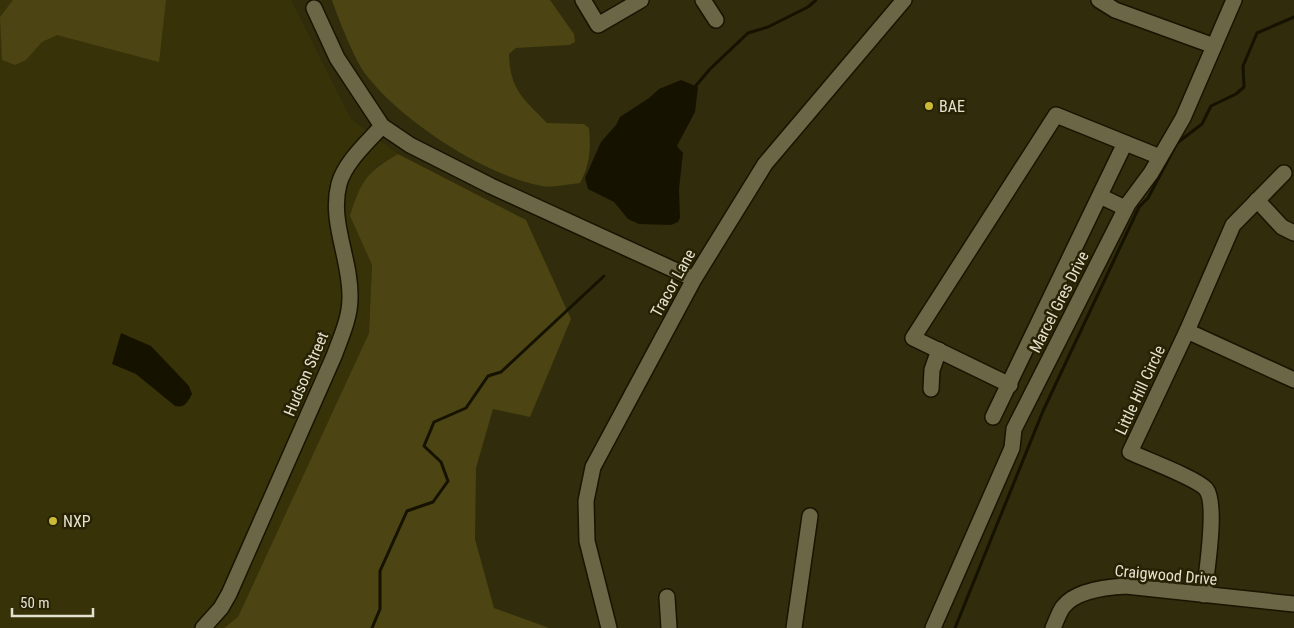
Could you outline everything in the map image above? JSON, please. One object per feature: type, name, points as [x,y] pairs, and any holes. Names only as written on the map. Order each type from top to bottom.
[{"type":"street","points":[[583,0],[598,25],[640,0]]},
{"type":"street","points":[[703,0],[716,20]]},
{"type":"street","name":"Tracor Lane","points":[[609,628],[586,541],[586,511],[589,482],[598,457],[694,279],[765,164],[904,0]]},
{"type":"street","points":[[1100,0],[1115,10],[1214,46]]},
{"type":"street","name":"Marcel Gres Drive","points":[[932,628],[1012,448],[1014,429],[1125,208],[1160,157],[1183,118],[1234,0]]},
{"type":"street","points":[[312,3],[337,58],[382,126],[410,145],[491,186],[694,279]]},
{"type":"street","points":[[1010,385],[913,338],[1056,115],[1160,157]]},
{"type":"street","name":"Hudson Street","points":[[204,628],[222,608],[229,594],[342,333],[350,299],[349,275],[336,203],[340,182],[352,160],[382,126]]},
{"type":"street","points":[[993,417],[1125,143]]},
{"type":"street","name":"Little Hill Circle","points":[[1204,595],[1212,510],[1210,495],[1199,484],[1130,452],[1187,331],[1233,225],[1284,172]]},
{"type":"street","points":[[1100,196],[1125,208]]},
{"type":"street","points":[[1257,200],[1282,227],[1294,233]]},
{"type":"street","points":[[1073,253],[1098,263]]},
{"type":"street","points":[[1048,306],[1072,314]]},
{"type":"street","points":[[1187,331],[1294,380]]},
{"type":"street","points":[[932,390],[932,370],[939,350]]},
{"type":"street","points":[[1025,354],[1047,364]]},
{"type":"street","points":[[794,628],[810,516]]},
{"type":"street","name":"Craigwood Drive","points":[[1053,628],[1064,606],[1092,590],[1126,586],[1294,604]]},
{"type":"street","points":[[667,597],[669,628]]},
{"type":"shaded area","points":[[0,0],[291,0],[351,119],[398,154],[376,166],[350,216],[372,265],[369,333],[238,617],[224,628],[0,628]]},
{"type":"shaded area","points":[[13,0],[166,0],[159,62],[57,35],[42,42],[26,60],[15,65],[2,60],[0,17]]},
{"type":"shaded area","points":[[332,0],[550,0],[574,34],[575,42],[569,45],[516,48],[509,54],[510,66],[519,93],[547,123],[584,124],[589,128],[589,156],[586,170],[580,183],[542,186],[519,180],[495,171],[471,158],[423,128],[382,93],[362,69],[347,40]]},
{"type":"shaded area","points":[[681,80],[698,87],[695,112],[677,146],[683,153],[679,189],[680,218],[678,222],[671,225],[639,224],[628,219],[614,202],[588,189],[585,178],[601,142],[616,125],[620,117],[659,89]]},
{"type":"shaded area","points":[[398,154],[526,220],[571,319],[530,417],[493,409],[476,468],[475,539],[494,608],[549,628],[224,628],[238,617],[369,333],[372,265],[350,216],[357,195],[366,179],[379,166]]},
{"type":"shaded area","points":[[121,333],[151,346],[189,386],[192,394],[185,404],[175,406],[136,374],[112,364]]},
{"type":"waterway","points":[[693,89],[710,69],[748,33],[768,27],[808,7],[816,0]]},
{"type":"waterway","points":[[955,628],[1043,411],[1139,207],[1148,198],[1177,143],[1202,124],[1211,106],[1236,94],[1244,87],[1243,66],[1257,33],[1294,17]]},
{"type":"waterway","points":[[372,628],[380,609],[380,571],[407,511],[433,502],[448,481],[441,462],[424,446],[434,422],[466,408],[488,376],[501,372],[604,276]]},
{"type":"place","name":"BAE","points":[[929,106]]},
{"type":"place","name":"NXP","points":[[53,521]]}]
